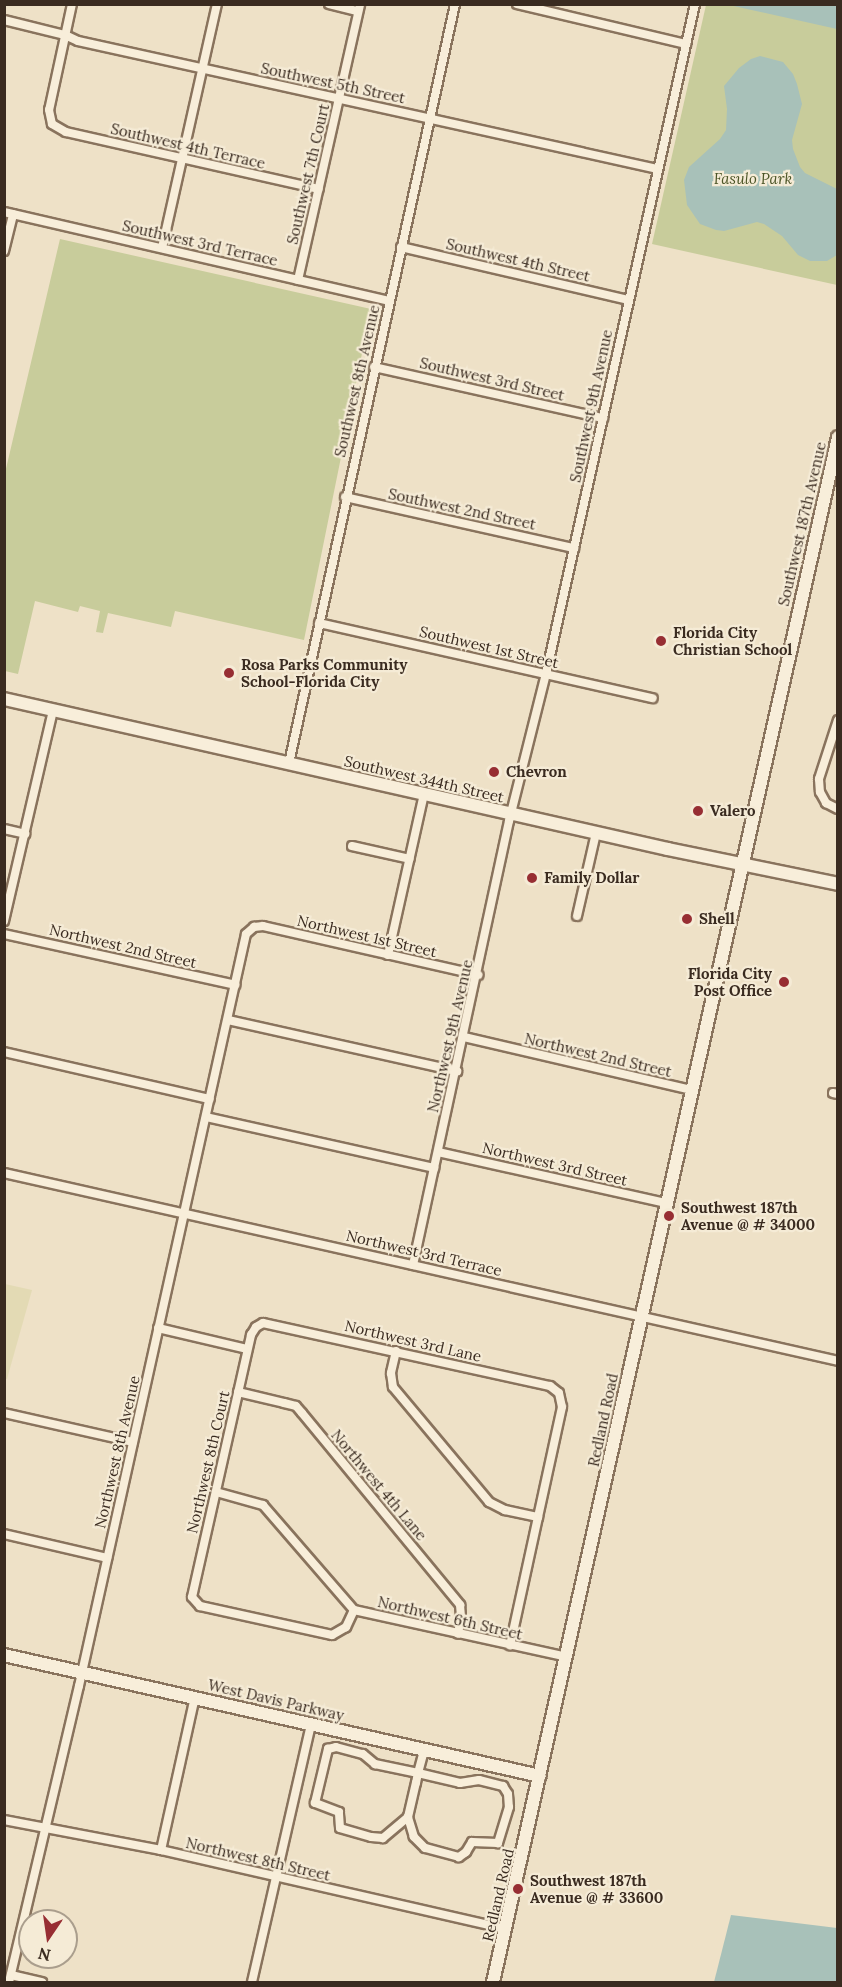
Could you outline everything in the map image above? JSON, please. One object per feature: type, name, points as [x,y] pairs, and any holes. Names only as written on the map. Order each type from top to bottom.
[{"type":"street","points":[[65,35],[72,4]]},
{"type":"street","points":[[162,248],[217,4]]},
{"type":"street","points":[[329,4],[359,8]]},
{"type":"street","name":"Southwest 8th Avenue","points":[[289,764],[318,640],[318,623],[345,497],[455,4]]},
{"type":"street","points":[[518,4],[686,44]]},
{"type":"street","name":"Southwest 9th Avenue","points":[[512,814],[546,674],[695,4]]},
{"type":"street","name":"Southwest 7th Court","points":[[298,280],[359,8]]},
{"type":"street","name":"Southwest 5th Street","points":[[4,20],[65,35],[78,41],[658,170]]},
{"type":"street","name":"Southwest 4th Terrace","points":[[65,35],[49,110],[52,124],[66,132],[319,189]]},
{"type":"street","points":[[4,251],[9,213]]},
{"type":"street","name":"Southwest 3rd Terrace","points":[[9,213],[389,301]]},
{"type":"street","name":"Southwest 4th Street","points":[[401,247],[629,300]]},
{"type":"street","name":"Southwest 3rd Street","points":[[374,367],[603,418]]},
{"type":"street","name":"Southwest 187th Avenue","points":[[742,864],[837,437]]},
{"type":"street","name":"Southwest 2nd Street","points":[[345,497],[574,548]]},
{"type":"street","name":"Southwest 1st Street","points":[[318,623],[653,698]]},
{"type":"street","name":"Southwest 344th Street","points":[[4,699],[596,833],[837,884]]},
{"type":"street","points":[[4,921],[53,710]]},
{"type":"street","points":[[837,720],[834,740],[819,779],[820,792],[826,803],[837,809]]},
{"type":"street","points":[[388,955],[424,794]]},
{"type":"street","name":"Northwest 9th Avenue","points":[[413,1265],[512,814]]},
{"type":"street","points":[[4,829],[25,834]]},
{"type":"street","points":[[577,916],[596,833]]},
{"type":"street","points":[[352,846],[410,859]]},
{"type":"street","name":"Redland Road","points":[[493,1983],[742,864]]},
{"type":"street","name":"Northwest 1st Street","points":[[250,929],[263,926],[478,975]]},
{"type":"street","name":"Northwest 8th Avenue","points":[[10,1979],[82,1672],[246,937],[250,929]]},
{"type":"street","name":"Northwest 2nd Street","points":[[4,934],[236,985]]},
{"type":"street","points":[[228,1020],[456,1071]]},
{"type":"street","name":"Northwest 2nd Street","points":[[464,1037],[691,1090]]},
{"type":"street","points":[[4,1052],[210,1098]]},
{"type":"street","points":[[206,1117],[434,1168]]},
{"type":"street","name":"Northwest 3rd Street","points":[[438,1152],[666,1203]]},
{"type":"street","name":"Northwest 3rd Terrace","points":[[4,1173],[837,1361]]},
{"type":"street","name":"Northwest 3rd Lane","points":[[259,1324],[273,1323],[550,1386],[559,1393],[562,1407],[537,1517]]},
{"type":"street","name":"Northwest 8th Court","points":[[200,1606],[192,1597],[194,1582],[247,1349],[253,1330],[259,1324]]},
{"type":"street","points":[[158,1328],[247,1349]]},
{"type":"street","points":[[396,1351],[391,1373],[393,1387],[489,1502],[505,1510],[537,1517],[510,1645]]},
{"type":"street","name":"Northwest 4th Lane","points":[[238,1392],[284,1403],[296,1407],[302,1413],[460,1605],[461,1617],[458,1634]]},
{"type":"street","points":[[4,1413],[133,1442]]},
{"type":"street","points":[[216,1492],[264,1505],[354,1610]]},
{"type":"street","points":[[4,1534],[107,1558]]},
{"type":"street","name":"Northwest 6th Street","points":[[200,1606],[332,1635],[346,1627],[354,1610],[567,1657]]},
{"type":"street","name":"West Davis Parkway","points":[[4,1654],[540,1776]]},
{"type":"street","points":[[160,1850],[195,1697]]},
{"type":"street","points":[[252,1983],[311,1724]]},
{"type":"street","points":[[408,1817],[383,1838],[340,1828],[336,1810],[315,1803],[328,1749],[336,1747],[363,1754],[375,1764],[418,1773],[460,1783],[479,1780],[503,1786],[508,1794],[509,1807],[498,1843],[472,1842],[466,1852],[459,1857],[420,1845],[411,1829],[408,1817],[418,1773],[424,1750]]},
{"type":"street","name":"Northwest 8th Street","points":[[4,1820],[160,1850],[505,1929]]},
{"type":"street","points":[[10,1979],[42,1983]]},
{"type":"shaded area","points":[[5,1284],[32,1290],[7,1379],[4,1378]]},
{"type":"green space","name":"Fasulo Park","points":[[706,5],[837,5],[837,285],[652,244]]},
{"type":"green space","points":[[60,239],[371,309],[304,640],[175,611],[171,627],[108,613],[103,633],[96,632],[100,611],[80,606],[78,612],[35,601],[18,674],[5,671],[5,473]]},
{"type":"water","points":[[729,5],[837,5],[837,29]]},
{"type":"water","points":[[760,56],[783,62],[793,74],[797,84],[802,104],[792,140],[800,167],[805,173],[837,189],[837,255],[827,261],[810,261],[798,255],[782,236],[764,224],[757,222],[724,231],[700,224],[687,205],[684,180],[689,167],[720,139],[726,130],[727,109],[724,86],[739,68],[751,59]]},
{"type":"water","points":[[731,1915],[837,1928],[837,1982],[714,1982]]},
{"type":"place","name":"Florida City Christian School","points":[[661,641]]},
{"type":"place","name":"Rosa Parks Community School-Florida City","points":[[229,673]]},
{"type":"place","name":"Chevron","points":[[494,772]]},
{"type":"place","name":"Valero","points":[[698,811]]},
{"type":"place","name":"Family Dollar","points":[[532,878]]},
{"type":"place","name":"Shell","points":[[687,919]]},
{"type":"place","name":"Florida City Post Office","points":[[784,982]]},
{"type":"place","name":"Southwest 187th Avenue @ # 34000","points":[[669,1216]]},
{"type":"place","name":"Southwest 187th Avenue @ # 33600","points":[[518,1889]]}]
